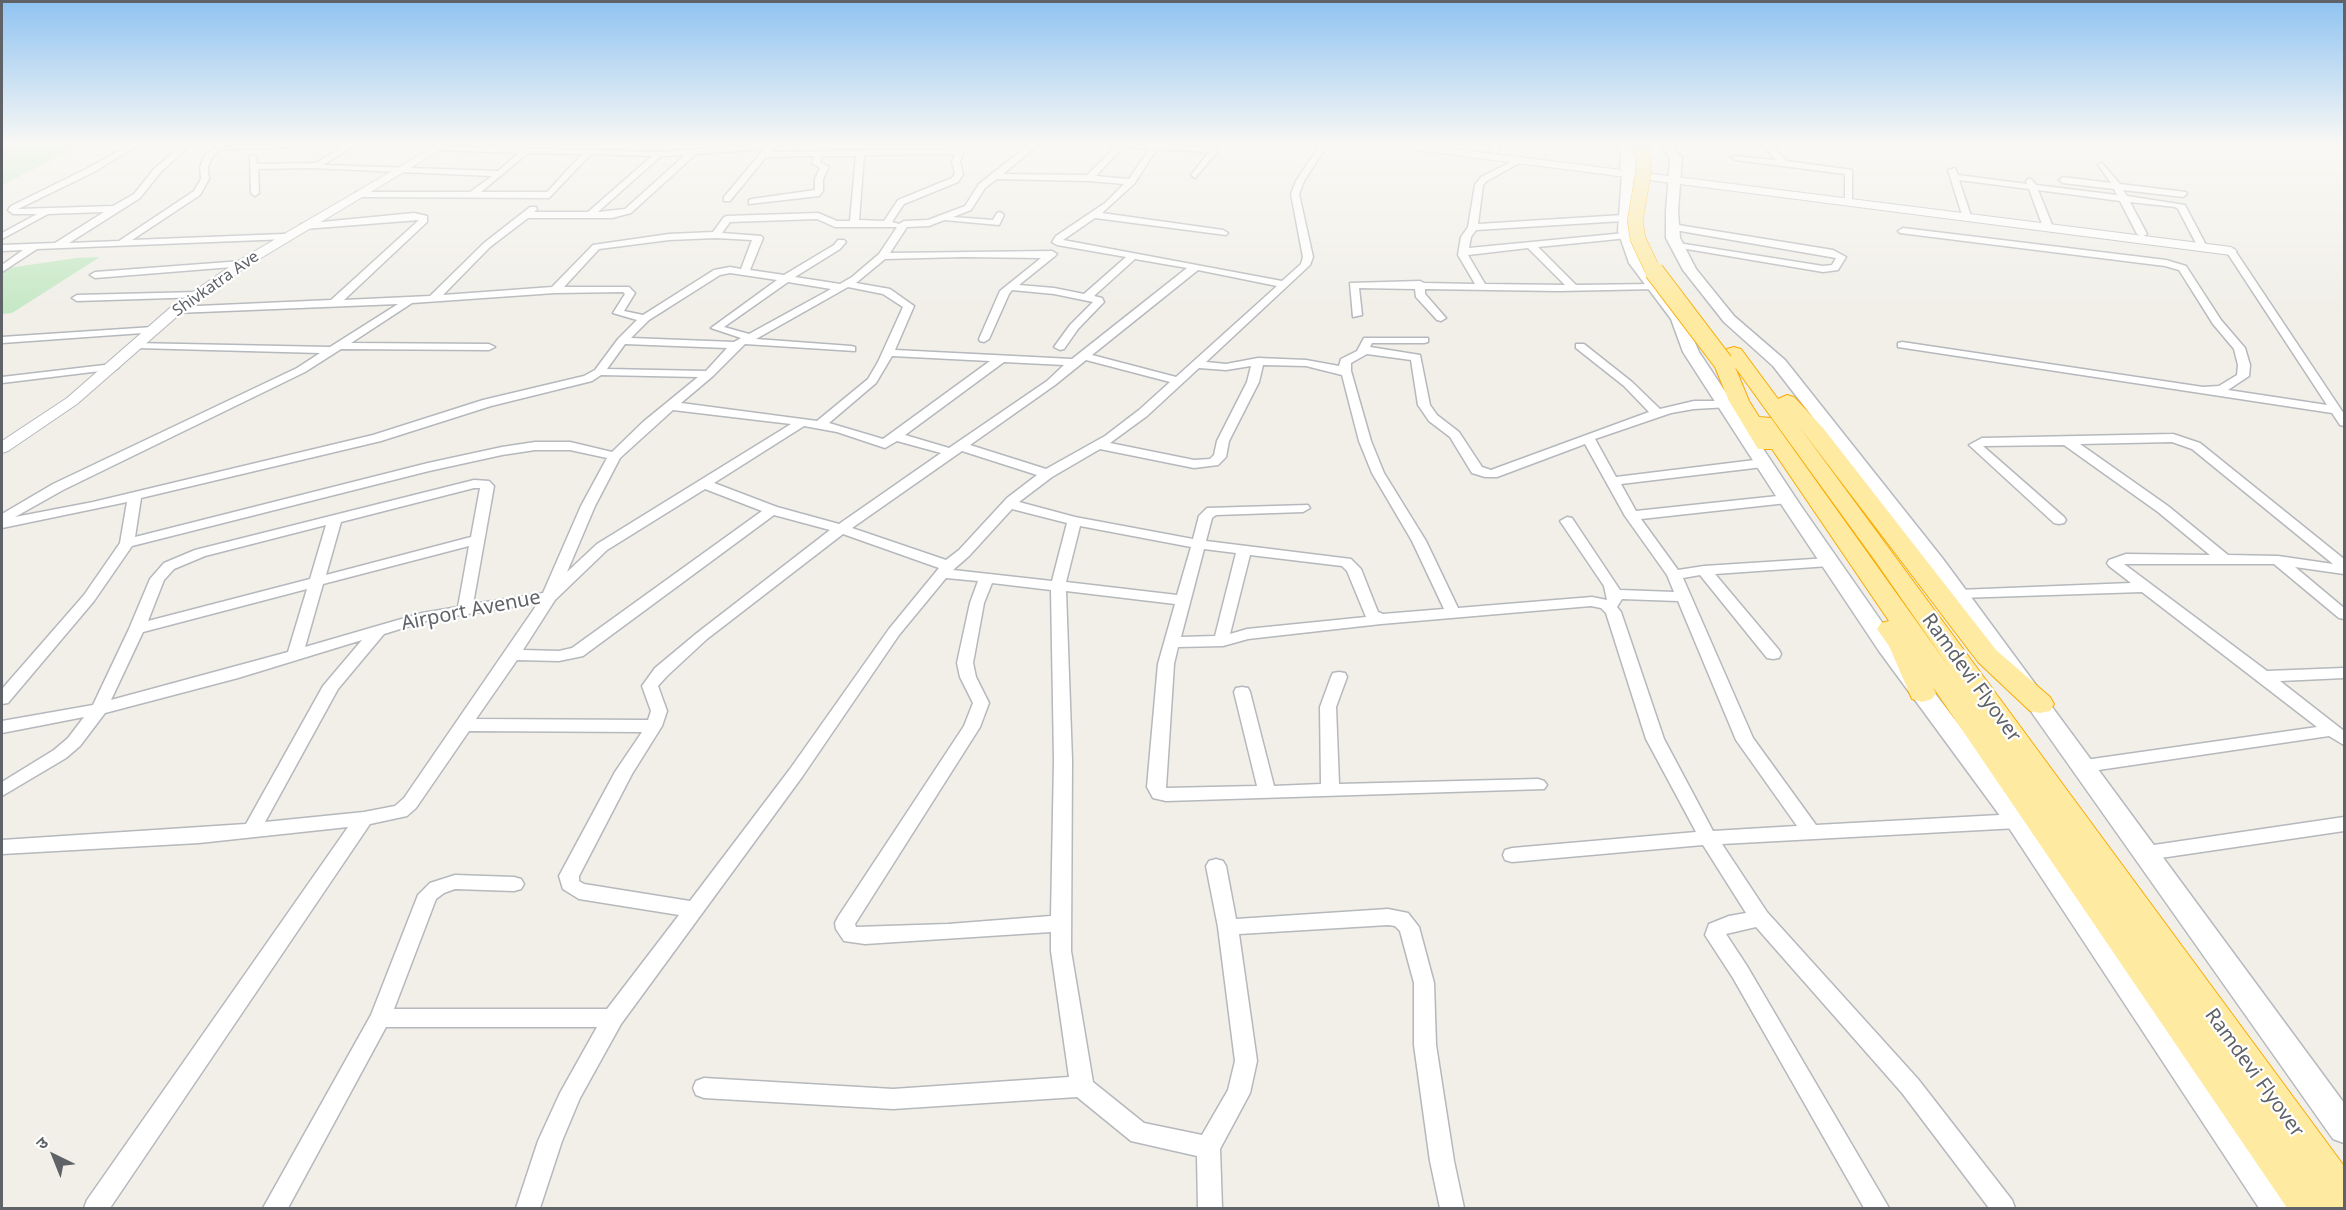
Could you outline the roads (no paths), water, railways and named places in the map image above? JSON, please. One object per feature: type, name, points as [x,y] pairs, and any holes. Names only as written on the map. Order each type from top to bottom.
[{"type":"highway","name":"Ramdevi Flyover","points":[[1639,199],[1635,221],[1638,239],[1656,276],[1729,358],[1899,577],[2344,1199]]},
{"type":"highway","name":"Ramdevi Flyover","points":[[1654,199],[1652,222],[1660,256],[2311,1209]]},
{"type":"highway","points":[[1729,358],[1739,400],[1757,432],[1902,645],[1922,693]]},
{"type":"highway","points":[[1729,358],[1777,390],[1816,432],[1987,656],[2040,704]]},
{"type":"main road","points":[[1625,199],[1625,236],[1636,263],[1678,319],[1691,352],[1763,464],[1922,693],[2018,821],[2278,1209]]},
{"type":"main road","points":[[1673,199],[1671,211],[1674,235],[1690,270],[1729,319],[1779,363],[1959,594],[2340,1115]]},
{"type":"street","points":[[32,199],[12,210],[16,212],[115,209]]},
{"type":"street","points":[[57,246],[131,199]]},
{"type":"street","points":[[120,244],[187,199]]},
{"type":"street","name":"Shivkatra Ave","points":[[2,448],[72,401],[176,310],[284,237],[350,199]]},
{"type":"street","points":[[433,299],[487,245],[544,199]]},
{"type":"street","points":[[591,214],[607,199]]},
{"type":"street","points":[[525,215],[612,215],[628,211],[640,199]]},
{"type":"street","points":[[753,202],[773,199]]},
{"type":"street","points":[[856,199],[854,222],[859,224]]},
{"type":"street","points":[[886,225],[901,202],[907,199]]},
{"type":"street","points":[[716,235],[727,219],[818,216],[835,224],[929,223],[968,208],[973,199]]},
{"type":"street","points":[[1111,199],[1094,215],[1057,240],[1064,245],[1194,266],[1284,284]]},
{"type":"street","points":[[528,1209],[550,1141],[571,1093],[613,1018],[796,773],[894,632],[945,569],[964,554],[1009,504],[1047,474],[1099,446],[1143,413],[1305,265],[1308,257],[1296,199]]},
{"type":"street","points":[[1477,199],[1473,227],[1466,237],[1464,255],[1482,287]]},
{"type":"street","points":[[1845,199],[2228,248],[2344,422]]},
{"type":"street","points":[[1961,199],[1965,214]]},
{"type":"street","points":[[2038,199],[2047,224]]},
{"type":"street","points":[[2123,199],[2142,234]]},
{"type":"street","points":[[2132,199],[2182,207],[2201,244]]},
{"type":"street","points":[[2,236],[49,211]]},
{"type":"street","points":[[1094,215],[1223,233]]},
{"type":"street","points":[[304,226],[414,216],[424,218],[333,304]]},
{"type":"street","points":[[945,218],[998,219],[998,234]]},
{"type":"street","points":[[1473,227],[1623,218]]},
{"type":"street","name":"Airport Avenue","points":[[2,727],[99,709],[295,656],[427,616],[549,597],[588,506],[615,456],[647,425],[709,374],[743,341],[844,286],[884,256],[904,224]]},
{"type":"street","points":[[2047,224],[2142,234],[2201,244]]},
{"type":"street","points":[[1903,231],[2166,263],[2183,268],[2217,322],[2239,348],[2244,365],[2243,376],[2231,386],[2212,391]]},
{"type":"street","points":[[555,290],[596,247],[669,237],[716,235],[758,238],[744,273]]},
{"type":"street","points":[[1674,235],[1833,253],[1841,258],[1835,268],[1823,269],[1674,235]]},
{"type":"street","points":[[1464,251],[1625,236]]},
{"type":"street","points":[[2,248],[284,237]]},
{"type":"street","points":[[743,341],[716,328],[788,280],[810,262],[837,247],[841,242]]},
{"type":"street","points":[[984,339],[1004,293],[1064,245]]},
{"type":"street","points":[[1531,245],[1574,288]]},
{"type":"street","points":[[2,269],[35,247]]},
{"type":"street","points":[[884,256],[1050,255]]},
{"type":"street","points":[[1087,297],[1133,256]]},
{"type":"street","points":[[95,275],[242,264]]},
{"type":"street","points":[[693,909],[579,891],[570,884],[569,876],[624,772],[654,726],[658,711],[650,686],[661,672],[702,636],[841,530],[1051,383],[1152,304],[1194,269],[1194,266]]},
{"type":"street","points":[[2,524],[93,506],[376,438],[441,419],[487,402],[588,379],[599,372],[622,341],[645,318],[717,272],[730,270],[788,280],[886,291],[909,306],[879,371],[863,390],[819,425]]},
{"type":"street","points":[[1420,284],[1420,295],[1441,318]]},
{"type":"street","points":[[1357,315],[1354,285],[1654,287]]},
{"type":"street","points":[[1010,287],[1087,297],[1099,302],[1074,327],[1060,347]]},
{"type":"street","points":[[176,310],[433,299],[555,290],[628,290],[630,293],[618,313],[645,318]]},
{"type":"street","points":[[77,298],[199,295]]},
{"type":"street","points":[[2,519],[58,487],[292,374],[410,300]]},
{"type":"street","points":[[2,340],[153,330]]},
{"type":"street","points":[[1364,350],[1365,341],[1368,339],[1424,340]]},
{"type":"street","points":[[622,341],[743,341],[851,349]]},
{"type":"street","points":[[137,345],[336,348],[489,347]]},
{"type":"street","points":[[1902,345],[2336,410]]},
{"type":"street","points":[[1580,346],[1628,384],[1657,413]]},
{"type":"street","points":[[1454,613],[1419,541],[1378,473],[1365,441],[1345,371],[1345,361],[1364,350],[1416,357],[1425,405],[1433,418],[1455,435],[1477,470],[1485,473],[1500,471],[1657,413],[1694,405],[1725,404]]},
{"type":"street","points":[[889,353],[1079,359],[1179,381]]},
{"type":"street","points":[[672,406],[819,425],[882,444],[897,437],[1002,358]]},
{"type":"street","points":[[1197,364],[1226,367],[1258,361],[1306,363],[1345,371]]},
{"type":"street","points":[[1099,446],[1194,464],[1213,462],[1220,457],[1223,441],[1253,382],[1258,361]]},
{"type":"street","points":[[2,380],[112,367]]},
{"type":"street","points":[[599,372],[709,374]]},
{"type":"street","points":[[2,847],[199,836],[364,819],[400,811],[410,803],[549,597],[602,547],[801,423]]},
{"type":"street","points":[[897,437],[954,449],[1047,474]]},
{"type":"street","points":[[1588,438],[1632,516],[1674,575],[1745,740],[1811,832]]},
{"type":"street","points":[[2059,520],[1975,445],[1982,442],[2173,438],[2196,446],[2344,568]]},
{"type":"street","points":[[2067,441],[2182,523],[2223,558]]},
{"type":"street","points":[[127,543],[502,451],[535,446],[570,446],[615,456]]},
{"type":"street","points":[[1613,481],[1763,464]]},
{"type":"street","points":[[2,790],[60,754],[74,742],[99,709],[157,579],[169,566],[200,553],[474,484],[484,484],[487,486],[465,609]]},
{"type":"street","points":[[705,484],[772,510],[841,530],[945,569],[987,578],[1182,600]]},
{"type":"street","points":[[2,699],[89,598],[127,543],[135,495]]},
{"type":"street","points":[[1632,516],[1787,499]]},
{"type":"street","points":[[1009,504],[1074,521],[1196,544],[1346,562],[1354,569],[1372,615],[1381,619]]},
{"type":"street","points":[[1303,508],[1212,511],[1206,516],[1196,544],[1166,664],[1156,787],[1159,793],[1166,795],[1538,785]]},
{"type":"street","points":[[512,655],[559,656],[577,652],[772,510]]},
{"type":"street","points":[[295,656],[335,519]]},
{"type":"street","points":[[1074,521],[1058,585],[1063,760],[1061,951],[1082,1086],[1089,1095],[1139,1132],[1208,1147]]},
{"type":"street","points":[[1567,521],[1612,601],[1656,739],[1708,838],[1760,918],[1910,1086],[2003,1209]]},
{"type":"street","points":[[136,629],[478,539]]},
{"type":"street","points":[[1223,641],[1222,632],[1244,550]]},
{"type":"street","points":[[2339,735],[2115,565],[2114,561],[2127,558],[2223,558],[2278,560],[2344,568]]},
{"type":"street","points":[[2278,560],[2344,615]]},
{"type":"street","points":[[1674,575],[1704,570],[1829,562]]},
{"type":"street","points":[[1704,570],[1773,654]]},
{"type":"street","points":[[987,578],[977,603],[965,663],[968,677],[981,703],[972,726],[845,923],[846,929],[851,935],[865,936],[948,933],[1061,923]]},
{"type":"street","points":[[1959,594],[2145,588]]},
{"type":"street","points":[[1171,642],[1223,641],[1256,632],[1351,624],[1381,619],[1592,601],[1684,597]]},
{"type":"street","points":[[252,830],[310,720],[331,686],[380,629]]},
{"type":"street","points":[[2264,676],[2344,673]]},
{"type":"street","points":[[1330,791],[1328,707],[1339,677]]},
{"type":"street","points":[[1242,692],[1267,792]]},
{"type":"street","points":[[464,725],[654,726]]},
{"type":"street","points":[[2085,766],[2339,735]]},
{"type":"street","points":[[96,1209],[364,819]]},
{"type":"street","points":[[1512,855],[1708,838],[2018,821]]},
{"type":"street","points":[[2147,853],[2344,824]]},
{"type":"street","points":[[1210,1209],[1208,1147],[1239,1094],[1246,1061],[1228,927],[1216,866]]},
{"type":"street","points":[[275,1209],[380,1018],[428,895],[437,888],[455,882],[514,884]]},
{"type":"street","points":[[1228,927],[1388,917],[1401,919],[1409,927],[1424,983],[1425,1045],[1442,1161],[1452,1209]]},
{"type":"street","points":[[1760,918],[1729,924],[1716,930],[1715,934],[1740,972],[1877,1209]]},
{"type":"street","points":[[380,1018],[613,1018]]},
{"type":"street","points":[[704,1088],[893,1099],[1082,1086]]}]
